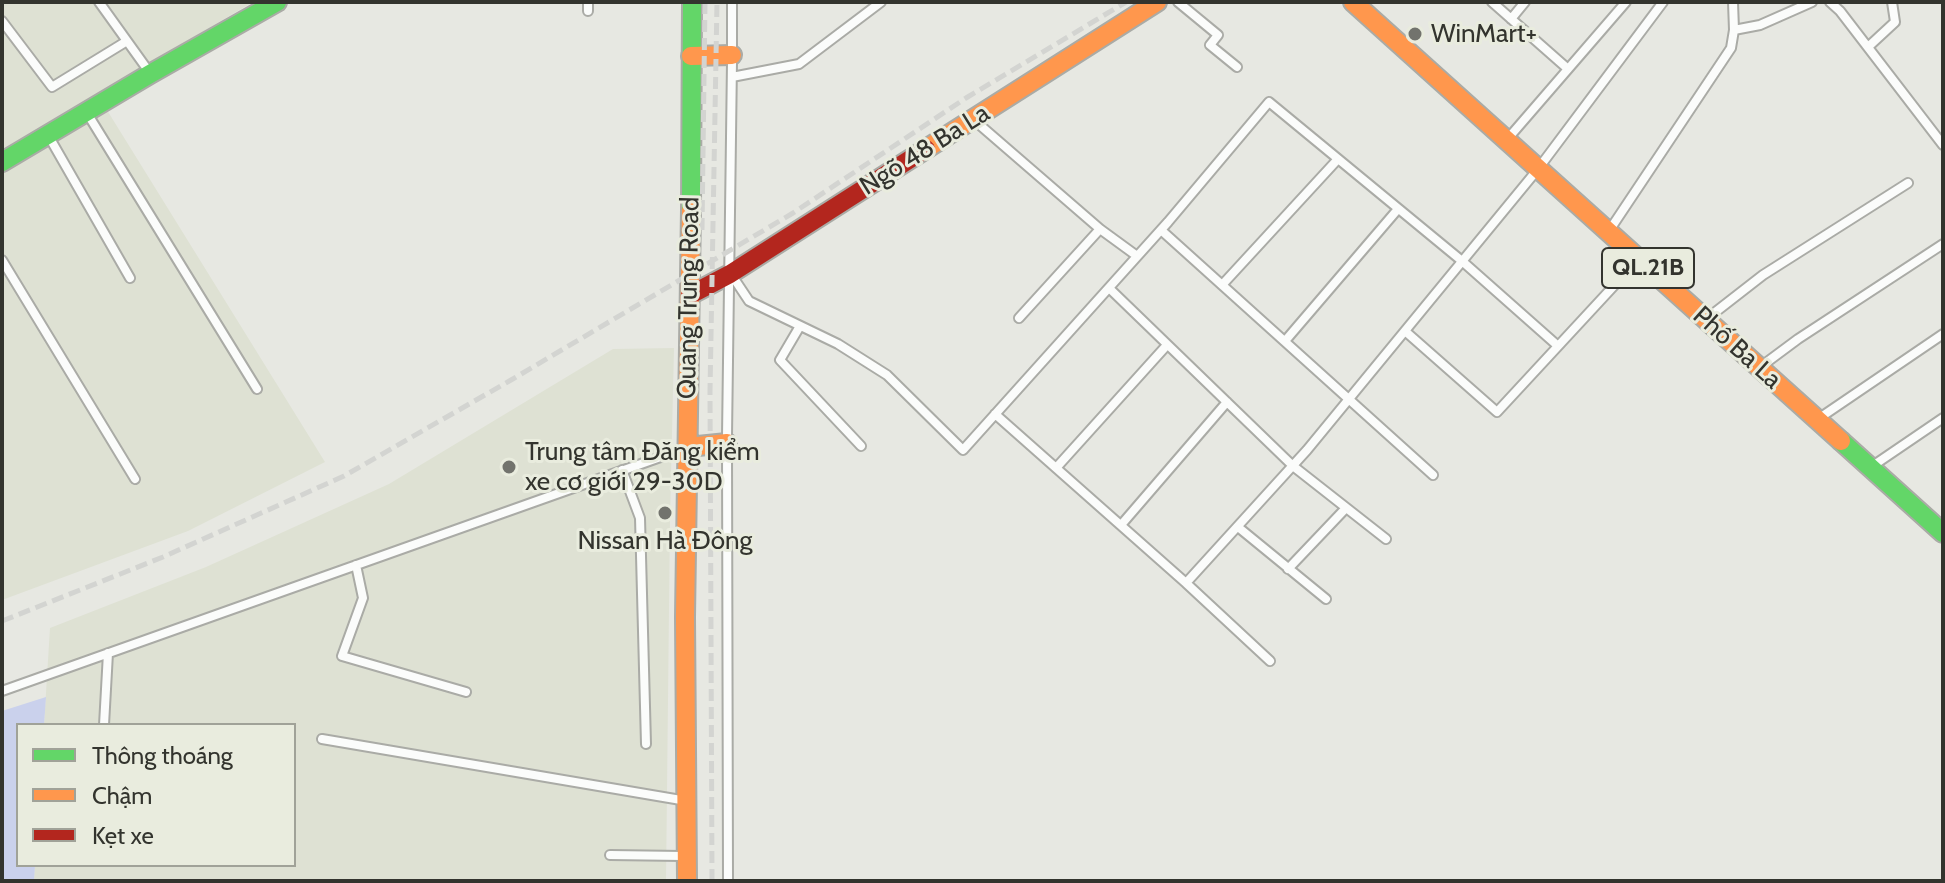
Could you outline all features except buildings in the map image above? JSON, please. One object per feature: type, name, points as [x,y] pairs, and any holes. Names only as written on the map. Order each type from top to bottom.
[{"type":"main road","points":[[2,162],[255,8],[277,2]]},
{"type":"main road","name":"Quang Trung Road","points":[[687,881],[685,617],[692,2]]},
{"type":"main road","name":"Ngõ 48 Ba La","points":[[690,295],[730,274],[1157,2]]},
{"type":"main road","name":"Phố Ba La","points":[[1353,2],[1870,468],[1936,523]]},
{"type":"main road","points":[[691,56],[732,55]]},
{"type":"main road","points":[[688,447],[727,443]]},
{"type":"lane","points":[[99,2],[150,74]]},
{"type":"lane","points":[[728,881],[727,443],[732,2]]},
{"type":"lane","points":[[732,77],[799,64],[881,2]]},
{"type":"lane","points":[[1178,2],[1218,35],[1210,45],[1237,67]]},
{"type":"lane","points":[[1492,2],[1568,69]]},
{"type":"lane","points":[[1511,19],[1525,2]]},
{"type":"lane","points":[[1506,141],[1626,2]]},
{"type":"lane","points":[[1186,583],[1349,400],[1538,169],[1663,2]]},
{"type":"lane","points":[[1608,232],[1731,48],[1733,2]]},
{"type":"lane","points":[[1734,30],[1760,25],[1812,2]]},
{"type":"lane","points":[[1830,2],[1943,145]]},
{"type":"lane","points":[[1868,47],[1895,22],[1892,2]]},
{"type":"lane","points":[[2,21],[52,87],[127,41]]},
{"type":"lane","points":[[730,274],[749,301],[838,344],[887,375],[963,450],[1161,230],[1269,102],[1462,261],[1558,346]]},
{"type":"lane","points":[[86,112],[257,389]]},
{"type":"lane","points":[[973,119],[1100,229],[1137,256]]},
{"type":"lane","points":[[48,135],[130,278]]},
{"type":"lane","points":[[1222,285],[1338,159]]},
{"type":"lane","points":[[1705,320],[1763,275],[1908,183]]},
{"type":"lane","points":[[1285,341],[1398,209]]},
{"type":"lane","points":[[1019,318],[1100,229]]},
{"type":"lane","points":[[1161,230],[1433,475]]},
{"type":"lane","points":[[1760,368],[1798,339],[1943,244]]},
{"type":"lane","points":[[2,260],[135,479]]},
{"type":"lane","points":[[1405,331],[1497,412],[1639,260]]},
{"type":"lane","points":[[1109,288],[1293,466],[1386,539]]},
{"type":"lane","points":[[800,326],[780,360],[861,446]]},
{"type":"lane","points":[[1817,420],[1943,334]]},
{"type":"lane","points":[[1056,468],[1167,345]]},
{"type":"lane","points":[[1121,525],[1227,402]]},
{"type":"lane","points":[[995,414],[1270,661]]},
{"type":"lane","points":[[1870,468],[1943,418]]},
{"type":"lane","points":[[2,691],[688,447]]},
{"type":"lane","points":[[622,470],[640,518],[646,744]]},
{"type":"lane","points":[[1288,569],[1346,508]]},
{"type":"lane","points":[[1238,527],[1326,599]]},
{"type":"lane","points":[[356,565],[363,598],[342,656],[466,692]]},
{"type":"lane","points":[[104,723],[108,653]]},
{"type":"lane","points":[[322,739],[687,801]]},
{"type":"lane","points":[[610,855],[687,856]]},
{"type":"shaded area","points":[[2,2],[253,2],[97,94],[325,462],[188,531],[2,600]]},
{"type":"shaded area","points":[[674,348],[666,881],[34,881],[35,867],[296,867],[296,723],[44,723],[50,628],[206,567],[389,484],[613,349]]},
{"type":"shaded area","points":[[46,697],[44,723],[16,723],[16,867],[35,867],[34,881],[2,881],[2,711]]},
{"type":"railway","points":[[702,230],[705,2]]},
{"type":"railway","points":[[712,881],[710,391],[717,2]]},
{"type":"railway","points":[[2,621],[163,557],[344,476],[793,213],[966,98],[1126,2]]},
{"type":"traffic: fast","points":[[2,162],[277,2]]},
{"type":"traffic: fast","points":[[691,210],[692,2]]},
{"type":"traffic: fast","points":[[1841,441],[1943,533]]},
{"type":"traffic: slow","points":[[926,149],[1157,2]]},
{"type":"traffic: slow","points":[[1353,2],[1841,441]]},
{"type":"traffic: slow","points":[[691,56],[732,55]]},
{"type":"traffic: slow","points":[[687,881],[685,617],[691,210]]},
{"type":"traffic: slow","points":[[688,447],[727,443]]},
{"type":"traffic: jam","points":[[690,295],[730,274],[926,149]]},
{"type":"place","name":"WinMart+","points":[[1415,34]]},
{"type":"place","name":"Trung tâm Đăng kiểm xe cơ giới 29-30D","points":[[509,467]]},
{"type":"place","name":"Nissan Hà Đông","points":[[665,513]]}]
